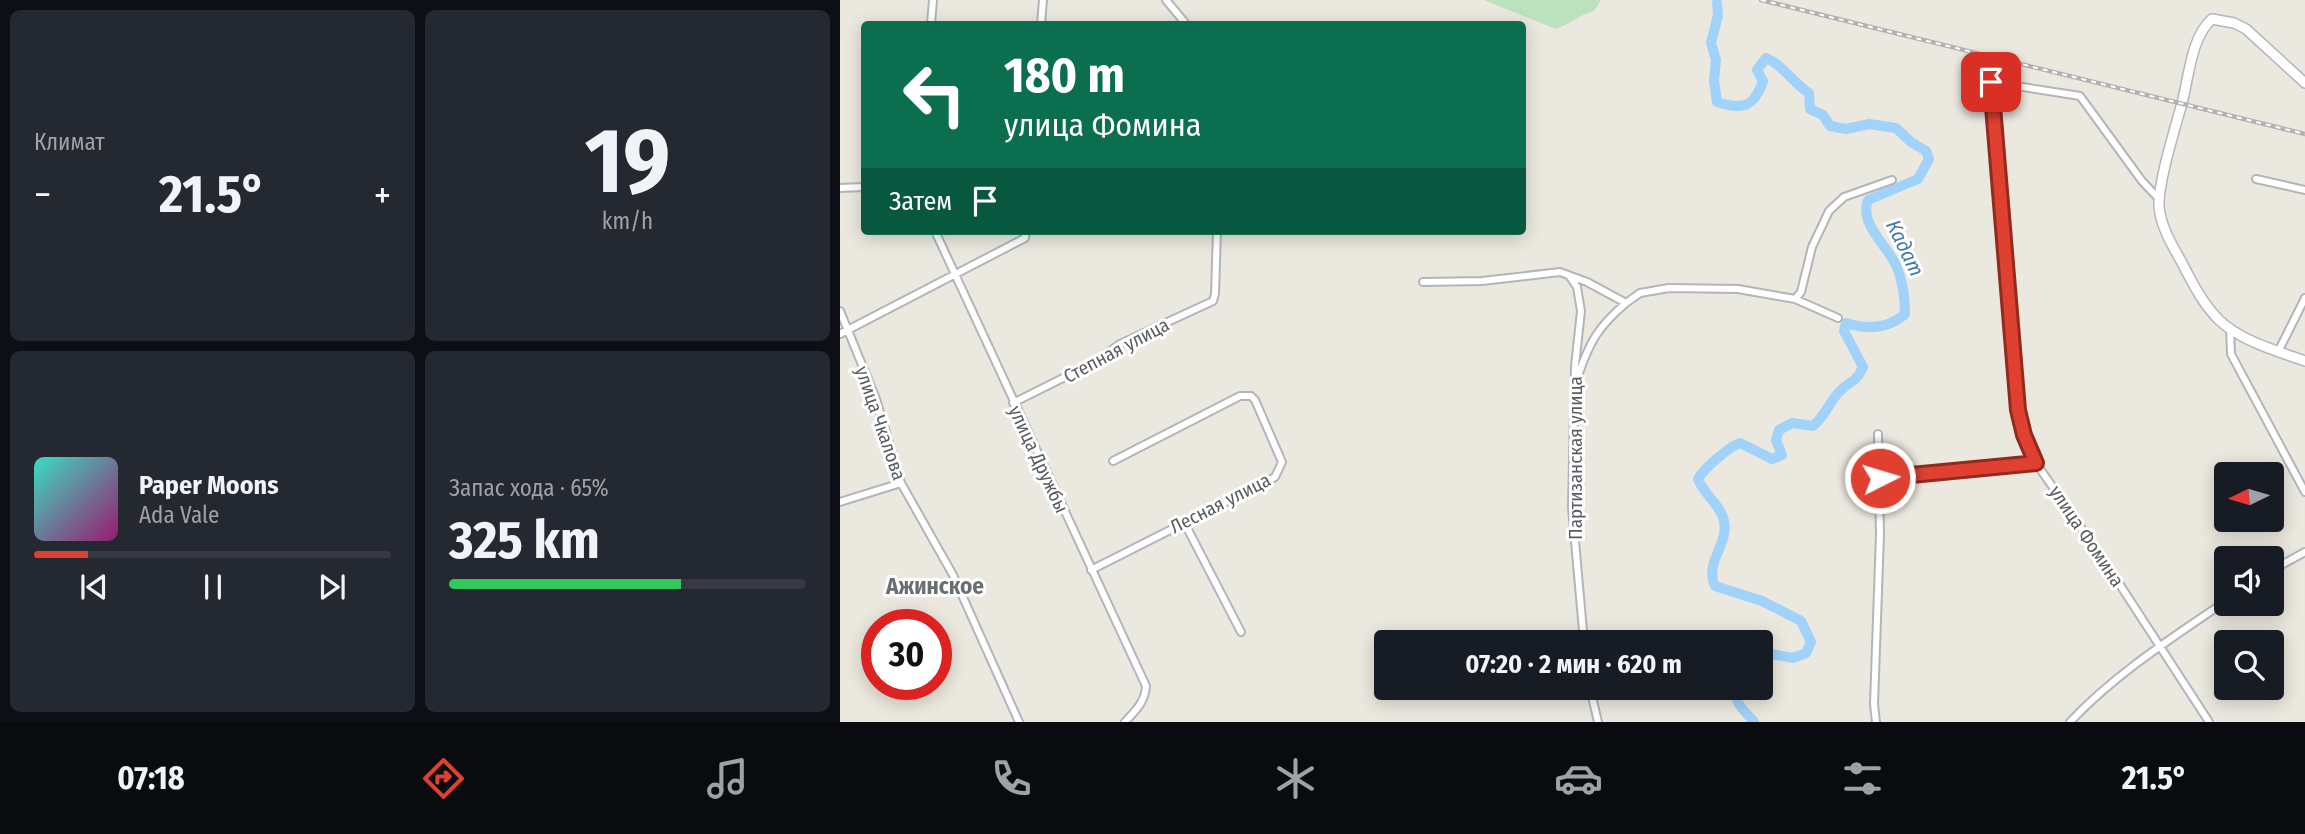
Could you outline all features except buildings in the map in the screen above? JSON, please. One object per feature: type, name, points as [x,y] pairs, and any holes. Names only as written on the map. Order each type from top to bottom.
[{"type":"street","points":[[931,21],[933,0]]},
{"type":"street","points":[[1041,21],[1043,0]]},
{"type":"street","points":[[1166,0],[1184,21]]},
{"type":"street","points":[[2305,83],[2246,29],[2234,23],[2212,19],[2204,26],[2193,55],[2160,199],[2161,218],[2173,247],[2202,299],[2220,320],[2230,328],[2278,352],[2305,361]]},
{"type":"street","name":"улица Фомина","points":[[2160,199],[2142,181],[2080,96],[1991,82],[2018,410],[2024,435],[2036,463],[2209,722]]},
{"type":"street","points":[[2256,179],[2305,190]]},
{"type":"street","points":[[1795,299],[1801,292],[1812,247],[1829,211],[1844,197],[1892,180]]},
{"type":"street","points":[[840,188],[861,187]]},
{"type":"street","name":"улица Дружбы","points":[[937,235],[1146,686],[1142,704],[1125,722]]},
{"type":"street","points":[[840,334],[1025,238],[1025,235]]},
{"type":"street","name":"Степная улица","points":[[1013,403],[1095,362],[1120,344],[1213,301],[1217,235]]},
{"type":"street","points":[[1423,282],[1482,281],[1553,272],[1565,273],[1626,303]]},
{"type":"street","name":"Партизанская улица","points":[[1570,276],[1577,287],[1581,311],[1575,354],[1572,507],[1583,630]]},
{"type":"street","points":[[1576,381],[1598,330],[1640,293],[1669,288],[1738,289],[1795,299],[1838,318]]},
{"type":"street","points":[[2278,352],[2305,298]]},
{"type":"street","name":"улица Чкалова","points":[[840,311],[876,399],[901,483],[953,575],[1018,722]]},
{"type":"street","points":[[2230,328],[2231,354],[2305,492]]},
{"type":"street","name":"Лесная улица","points":[[1091,570],[1275,477],[1282,462],[1251,396],[1240,396],[1113,461]]},
{"type":"street","points":[[1876,722],[1874,704],[1880,478],[1878,434]]},
{"type":"street","points":[[1880,478],[2036,463]]},
{"type":"street","points":[[840,502],[901,483]]},
{"type":"street","points":[[1184,522],[1241,632]]},
{"type":"street","points":[[2284,563],[2305,552]]},
{"type":"street","points":[[2070,722],[2089,702],[2160,646],[2214,609]]},
{"type":"street","points":[[1593,700],[1598,722]]},
{"type":"green space","points":[[1484,0],[1601,0],[1594,11],[1556,29]]},
{"type":"waterway","name":"Кадат","points":[[1717,3],[1718,15],[1711,43],[1716,60],[1714,81],[1717,102],[1733,106],[1751,102],[1763,81],[1757,70],[1766,58],[1778,65],[1809,93],[1810,109],[1823,115],[1830,126],[1846,129],[1869,124],[1896,128],[1926,151],[1929,159],[1918,179],[1868,200],[1866,209],[1870,226],[1892,257],[1898,271],[1905,314],[1892,323],[1877,327],[1846,323],[1844,331],[1863,367],[1855,379],[1836,395],[1813,426],[1792,423],[1779,430],[1776,440],[1782,455],[1772,459],[1740,443],[1717,458],[1698,479],[1720,510],[1724,521],[1725,530],[1712,569],[1715,586],[1762,601],[1801,621],[1811,642],[1806,653],[1793,658],[1773,654]]},
{"type":"waterway","name":"Кадат","points":[[1737,700],[1754,722]]},
{"type":"railway","points":[[1761,0],[2305,134]]},
{"type":"district","name":"Ажинское","points":[[935,586]]},
{"type":"route","points":[[1880,478],[2036,463],[2024,435],[2018,410],[1991,82]]}]
